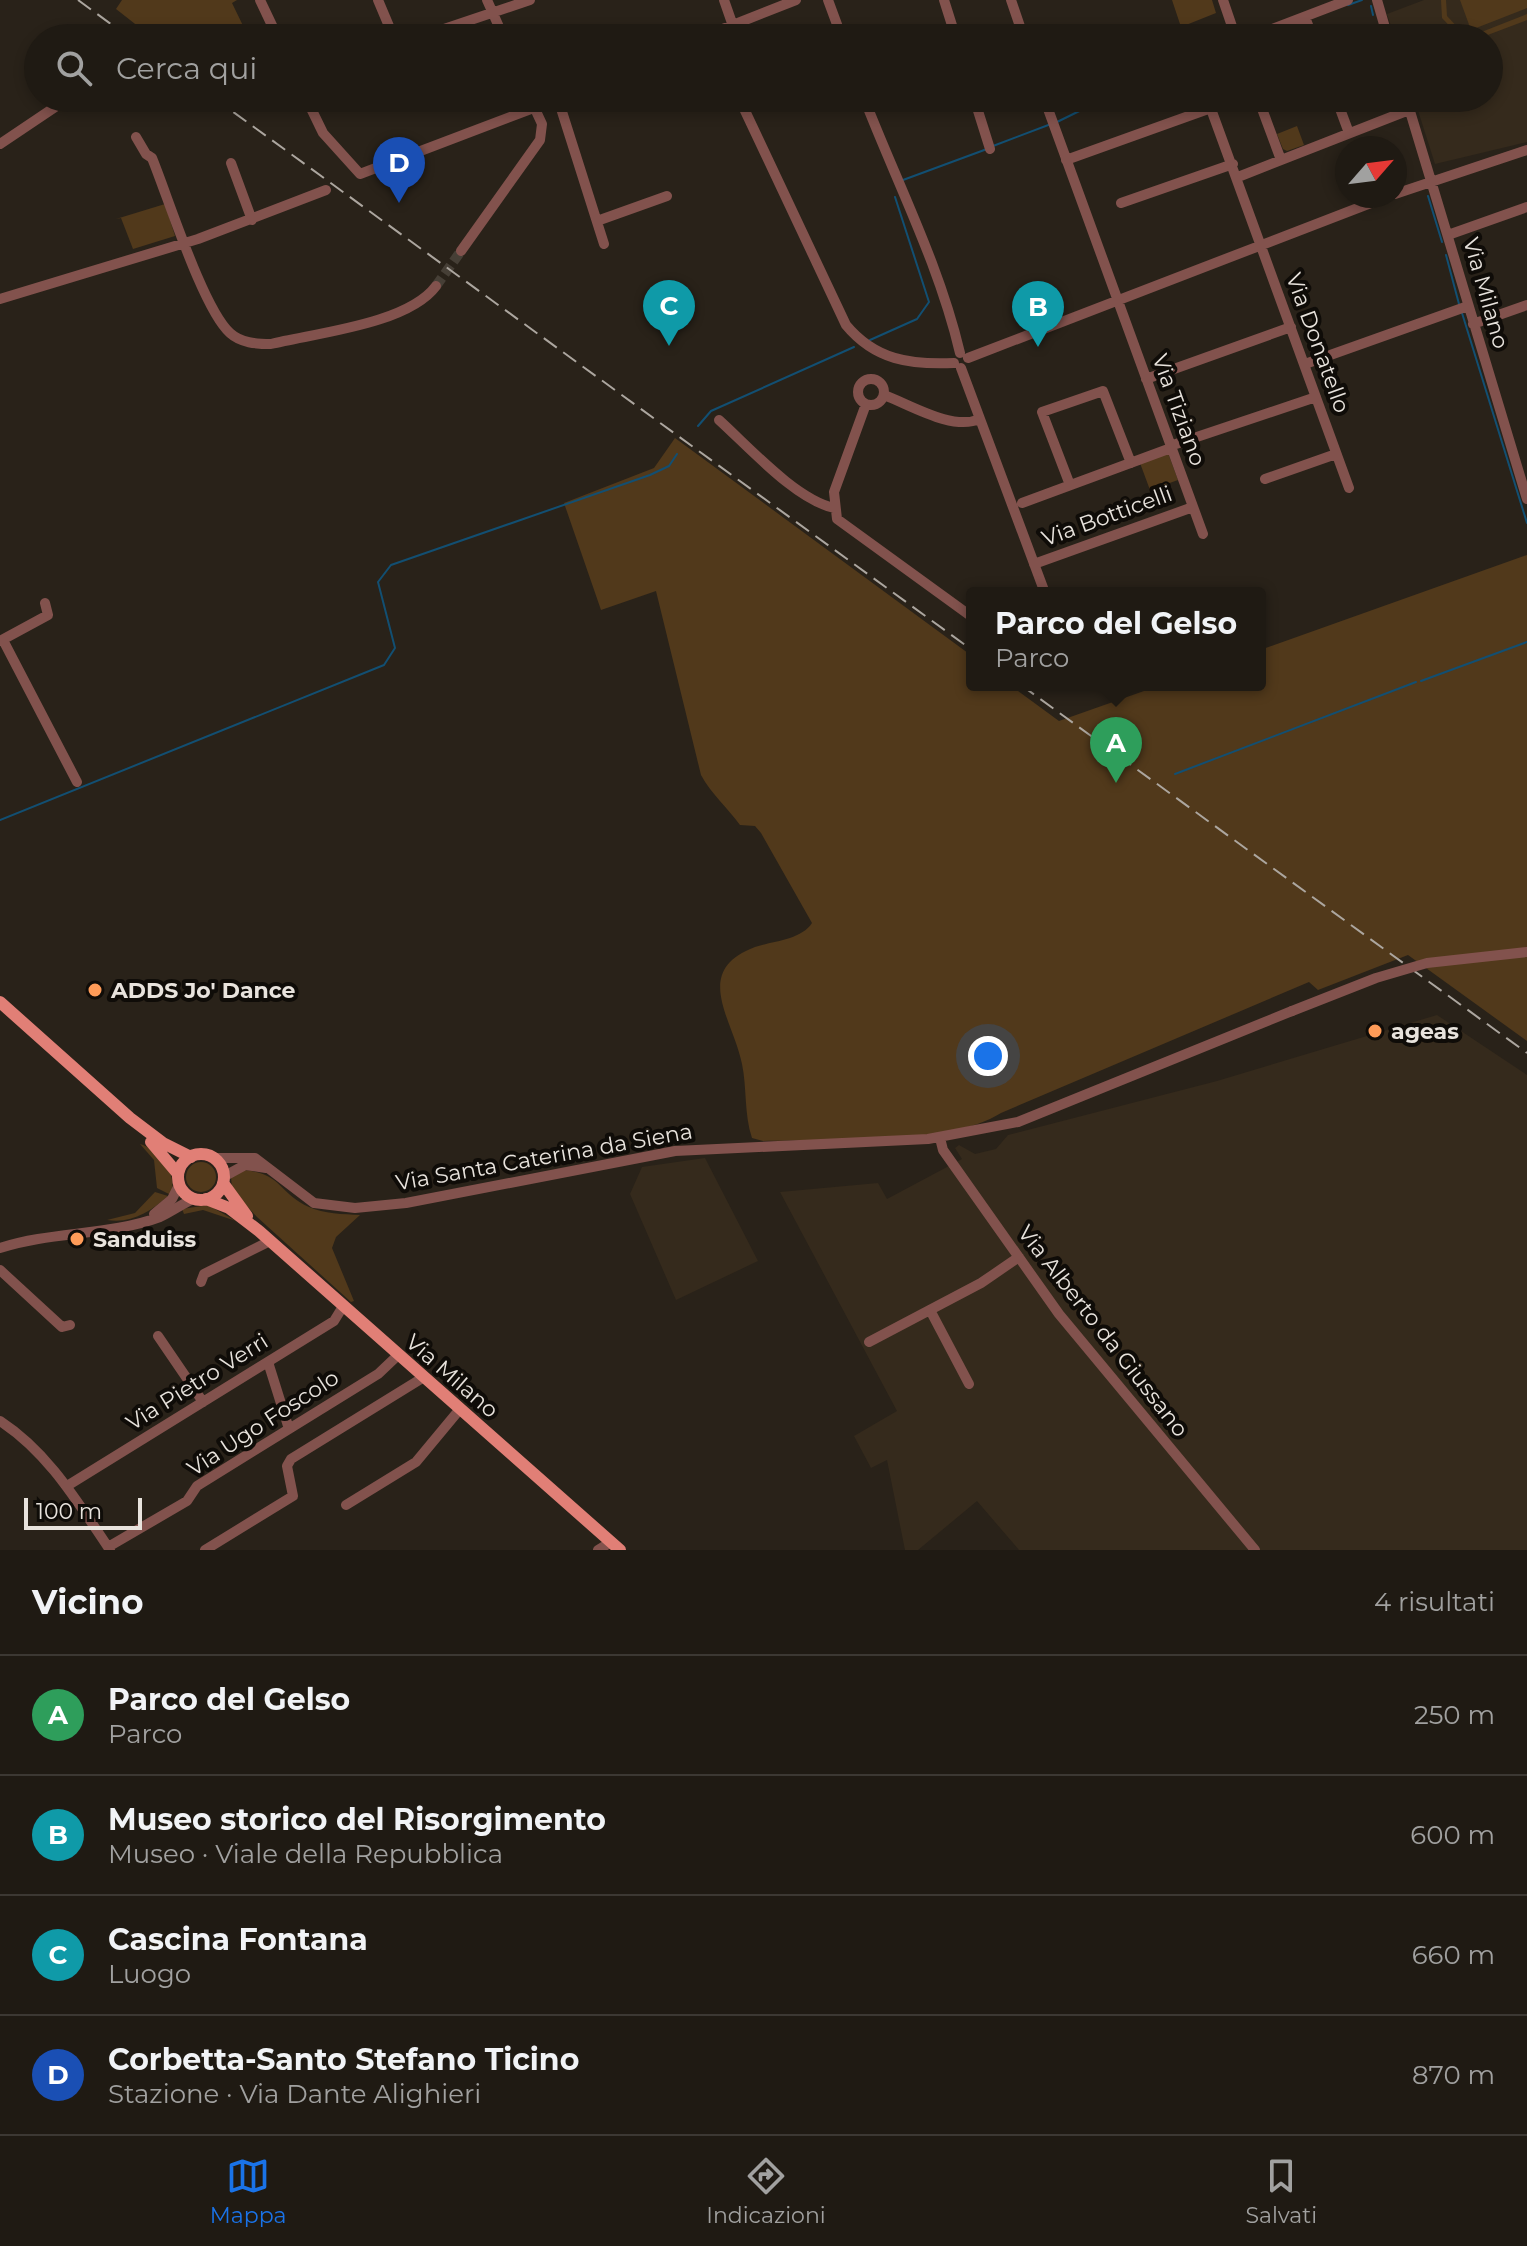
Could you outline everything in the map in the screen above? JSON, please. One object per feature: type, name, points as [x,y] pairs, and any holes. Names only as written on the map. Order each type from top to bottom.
[{"type":"main road","points":[[0,1002],[130,1118],[163,1143],[191,1157],[201,1155],[213,1158],[223,1180],[259,1231]]},
{"type":"main road","points":[[130,1118],[179,1179],[200,1199],[229,1208],[259,1231]]},
{"type":"main road","points":[[179,1179],[191,1157]]},
{"type":"main road","points":[[200,1199],[217,1193],[223,1180]]},
{"type":"main road","name":"Via Milano","points":[[259,1231],[342,1308],[615,1546]]},
{"type":"street","points":[[260,0],[271,24]]},
{"type":"street","points":[[378,0],[388,24]]},
{"type":"street","points":[[487,0],[498,24]]},
{"type":"street","points":[[458,24],[530,0]]},
{"type":"street","points":[[724,0],[732,23],[796,0]]},
{"type":"street","points":[[828,0],[837,24]]},
{"type":"street","points":[[944,0],[952,24]]},
{"type":"street","points":[[1011,0],[1019,24]]},
{"type":"street","points":[[1223,0],[1231,24]]},
{"type":"street","points":[[1293,24],[1348,0]]},
{"type":"street","points":[[1377,0],[1384,24]]},
{"type":"street","points":[[1306,20],[1308,24]]},
{"type":"street","points":[[0,144],[48,112]]},
{"type":"street","points":[[313,112],[323,133],[360,174],[510,112]]},
{"type":"street","points":[[461,251],[540,140],[542,124],[536,112]]},
{"type":"street","points":[[563,112],[604,244]]},
{"type":"street","points":[[746,112],[846,325],[862,342],[889,358],[917,364],[961,361],[1359,208]]},
{"type":"street","points":[[869,112],[895,178],[907,199],[952,319],[961,361],[980,419],[1043,587]]},
{"type":"street","points":[[979,112],[990,147]]},
{"type":"street","name":"Via Tiziano","points":[[1049,112],[1203,534]]},
{"type":"street","points":[[1066,160],[1186,112]]},
{"type":"street","name":"Via Donatello","points":[[1213,112],[1349,488]]},
{"type":"street","points":[[1263,112],[1281,160]]},
{"type":"street","points":[[1341,112],[1349,133]]},
{"type":"street","points":[[1238,177],[1404,112]]},
{"type":"street","name":"Via Milano","points":[[1410,112],[1527,499]]},
{"type":"street","points":[[136,137],[152,158],[205,292],[232,335],[255,344],[271,344],[399,313],[422,301],[436,286]]},
{"type":"street","points":[[1407,189],[1527,150]]},
{"type":"street","points":[[231,163],[256,218]]},
{"type":"street","points":[[1121,203],[1233,164]]},
{"type":"street","points":[[0,299],[187,243],[326,190]]},
{"type":"street","points":[[597,221],[667,196]]},
{"type":"street","points":[[1448,235],[1527,207]]},
{"type":"street","points":[[1473,324],[1527,305]]},
{"type":"street","points":[[1305,364],[1468,306]]},
{"type":"street","points":[[1146,379],[1291,327]]},
{"type":"street","points":[[876,380],[883,386],[884,395],[877,404],[866,404],[858,393],[863,381],[876,380]]},
{"type":"street","points":[[1070,485],[1042,412],[1103,391],[1131,463]]},
{"type":"street","points":[[884,395],[965,424],[980,419]]},
{"type":"street","points":[[1022,503],[1170,447],[1316,397]]},
{"type":"street","points":[[866,404],[834,492],[837,519],[966,613]]},
{"type":"street","points":[[719,420],[785,479],[820,505],[834,508]]},
{"type":"street","points":[[1265,479],[1336,454]]},
{"type":"street","name":"Via Botticelli","points":[[1034,564],[1193,507]]},
{"type":"street","points":[[45,603],[48,615],[1,640],[77,782]]},
{"type":"street","points":[[940,1138],[1031,1117],[1376,978],[1427,963],[1527,952]]},
{"type":"street","name":"Via Santa Caterina da Siena","points":[[213,1158],[255,1158],[314,1203],[366,1208],[675,1151],[940,1138]]},
{"type":"street","name":"Via Alberto da Giussano","points":[[940,1138],[943,1150],[1059,1314],[1255,1550]]},
{"type":"street","points":[[223,1180],[245,1165],[275,1171]]},
{"type":"street","points":[[146,1220],[172,1199],[179,1179]]},
{"type":"street","points":[[0,1248],[29,1238],[146,1220],[200,1199]]},
{"type":"street","points":[[201,1282],[204,1274],[270,1241]]},
{"type":"street","points":[[869,1342],[981,1283],[1019,1257]]},
{"type":"street","points":[[0,1270],[62,1327],[70,1325]]},
{"type":"street","name":"Via Pietro Verri","points":[[67,1486],[334,1321],[342,1308]]},
{"type":"street","points":[[930,1310],[969,1384]]},
{"type":"street","points":[[158,1336],[203,1402]]},
{"type":"street","name":"Via Ugo Foscolo","points":[[109,1549],[187,1501],[197,1486],[387,1367],[398,1355]]},
{"type":"street","points":[[268,1362],[289,1429]]},
{"type":"street","points":[[205,1550],[293,1496],[287,1466],[291,1459],[424,1377]]},
{"type":"street","points":[[346,1505],[416,1462],[460,1409]]},
{"type":"street","points":[[0,1421],[20,1434],[67,1486],[109,1549]]},
{"type":"street","points":[[598,1550],[615,1546]]},
{"type":"shaded area","points":[[122,0],[237,0],[232,3],[242,24],[135,24],[116,9]]},
{"type":"shaded area","points":[[1172,0],[1212,0],[1216,13],[1188,24],[1180,24]]},
{"type":"shaded area","points":[[1424,0],[1527,0],[1527,142],[1435,164],[1418,112],[1503,112],[1503,24],[1390,24],[1387,14]]},
{"type":"shaded area","points":[[1441,0],[1446,0],[1447,16],[1454,24],[1448,24],[1442,18]]},
{"type":"shaded area","points":[[1460,0],[1527,0],[1527,8],[1486,24],[1469,24]]},
{"type":"shaded area","points":[[1527,14],[1527,20],[1503,29],[1502,24]]},
{"type":"shaded area","points":[[1297,126],[1304,145],[1287,151],[1283,149],[1277,134]]},
{"type":"shaded area","points":[[165,204],[175,236],[133,249],[121,218],[116,219]]},
{"type":"shaded area","points":[[675,438],[966,652],[966,691],[1018,691],[1059,721],[1144,691],[1266,691],[1266,648],[1527,555],[1527,1041],[1408,955],[1318,990],[1309,982],[978,1124],[950,1131],[886,1139],[763,1141],[752,1138],[742,1064],[725,1014],[720,983],[725,969],[736,957],[755,947],[801,933],[812,923],[761,833],[755,826],[740,825],[701,775],[656,591],[601,610],[564,503],[654,468]]},
{"type":"shaded area","points":[[1168,453],[1178,480],[1150,490],[1140,463]]},
{"type":"shaded area","points":[[1437,1015],[1527,1075],[1527,1550],[1019,1550],[977,1501],[918,1550],[905,1550],[887,1460],[871,1468],[854,1436],[897,1411],[780,1192],[878,1183],[887,1199],[962,1159],[955,1148],[959,1145],[975,1154],[996,1149],[1008,1135],[1217,1081]]},
{"type":"shaded area","points":[[140,1144],[154,1151],[166,1164],[172,1179],[171,1195],[157,1188],[154,1160]]},
{"type":"shaded area","points":[[705,1158],[758,1261],[676,1300],[630,1194],[642,1167]]},
{"type":"shaded area","points":[[201,1162],[207,1163],[215,1171],[215,1183],[207,1191],[201,1192],[195,1191],[187,1183],[186,1177],[187,1171],[195,1163]]},
{"type":"shaded area","points":[[244,1170],[274,1180],[299,1202],[315,1209],[360,1215],[336,1237],[332,1248],[354,1301],[351,1302],[257,1217],[232,1190],[231,1176]]},
{"type":"shaded area","points":[[155,1192],[168,1196],[140,1216],[107,1220],[135,1213]]},
{"type":"shaded area","points":[[208,1205],[236,1221],[203,1210],[184,1214],[182,1209]]},
{"type":"waterway","points":[[1348,5],[1362,0]]},
{"type":"waterway","points":[[1371,6],[1373,15]]},
{"type":"waterway","points":[[1057,122],[1077,112]]},
{"type":"waterway","points":[[993,146],[1051,124]]},
{"type":"waterway","points":[[903,180],[987,149]]},
{"type":"waterway","points":[[1428,196],[1442,242]]},
{"type":"waterway","points":[[870,340],[917,319],[929,302],[895,197]]},
{"type":"waterway","points":[[1446,255],[1459,304]]},
{"type":"waterway","points":[[1462,313],[1527,523]]},
{"type":"waterway","points":[[698,426],[711,411],[854,347]]},
{"type":"waterway","points":[[0,820],[384,665],[395,648],[378,582],[391,565],[650,475],[669,466],[677,454]]},
{"type":"waterway","points":[[1421,681],[1527,642]]},
{"type":"waterway","points":[[1175,774],[1416,682]]},
{"type":"tunnel","points":[[436,286],[461,251]]},
{"type":"railway","points":[[78,0],[111,24]]},
{"type":"railway","points":[[233,112],[966,646]]},
{"type":"railway","points":[[1029,691],[1527,1053]]},
{"type":"place","name":"Corbetta-Santo Stefano Ticino","points":[[399,203]]},
{"type":"place","name":"Cascina Fontana","points":[[669,346]]},
{"type":"place","name":"Museo storico del Risorgimento","points":[[1038,347]]},
{"type":"place","name":"Parco del Gelso","points":[[1116,783]]},
{"type":"place","name":"ADDS Jo' Dance","points":[[95,990]]},
{"type":"place","name":"ageas","points":[[1375,1031]]},
{"type":"place","name":"Sanduiss","points":[[77,1239]]}]
